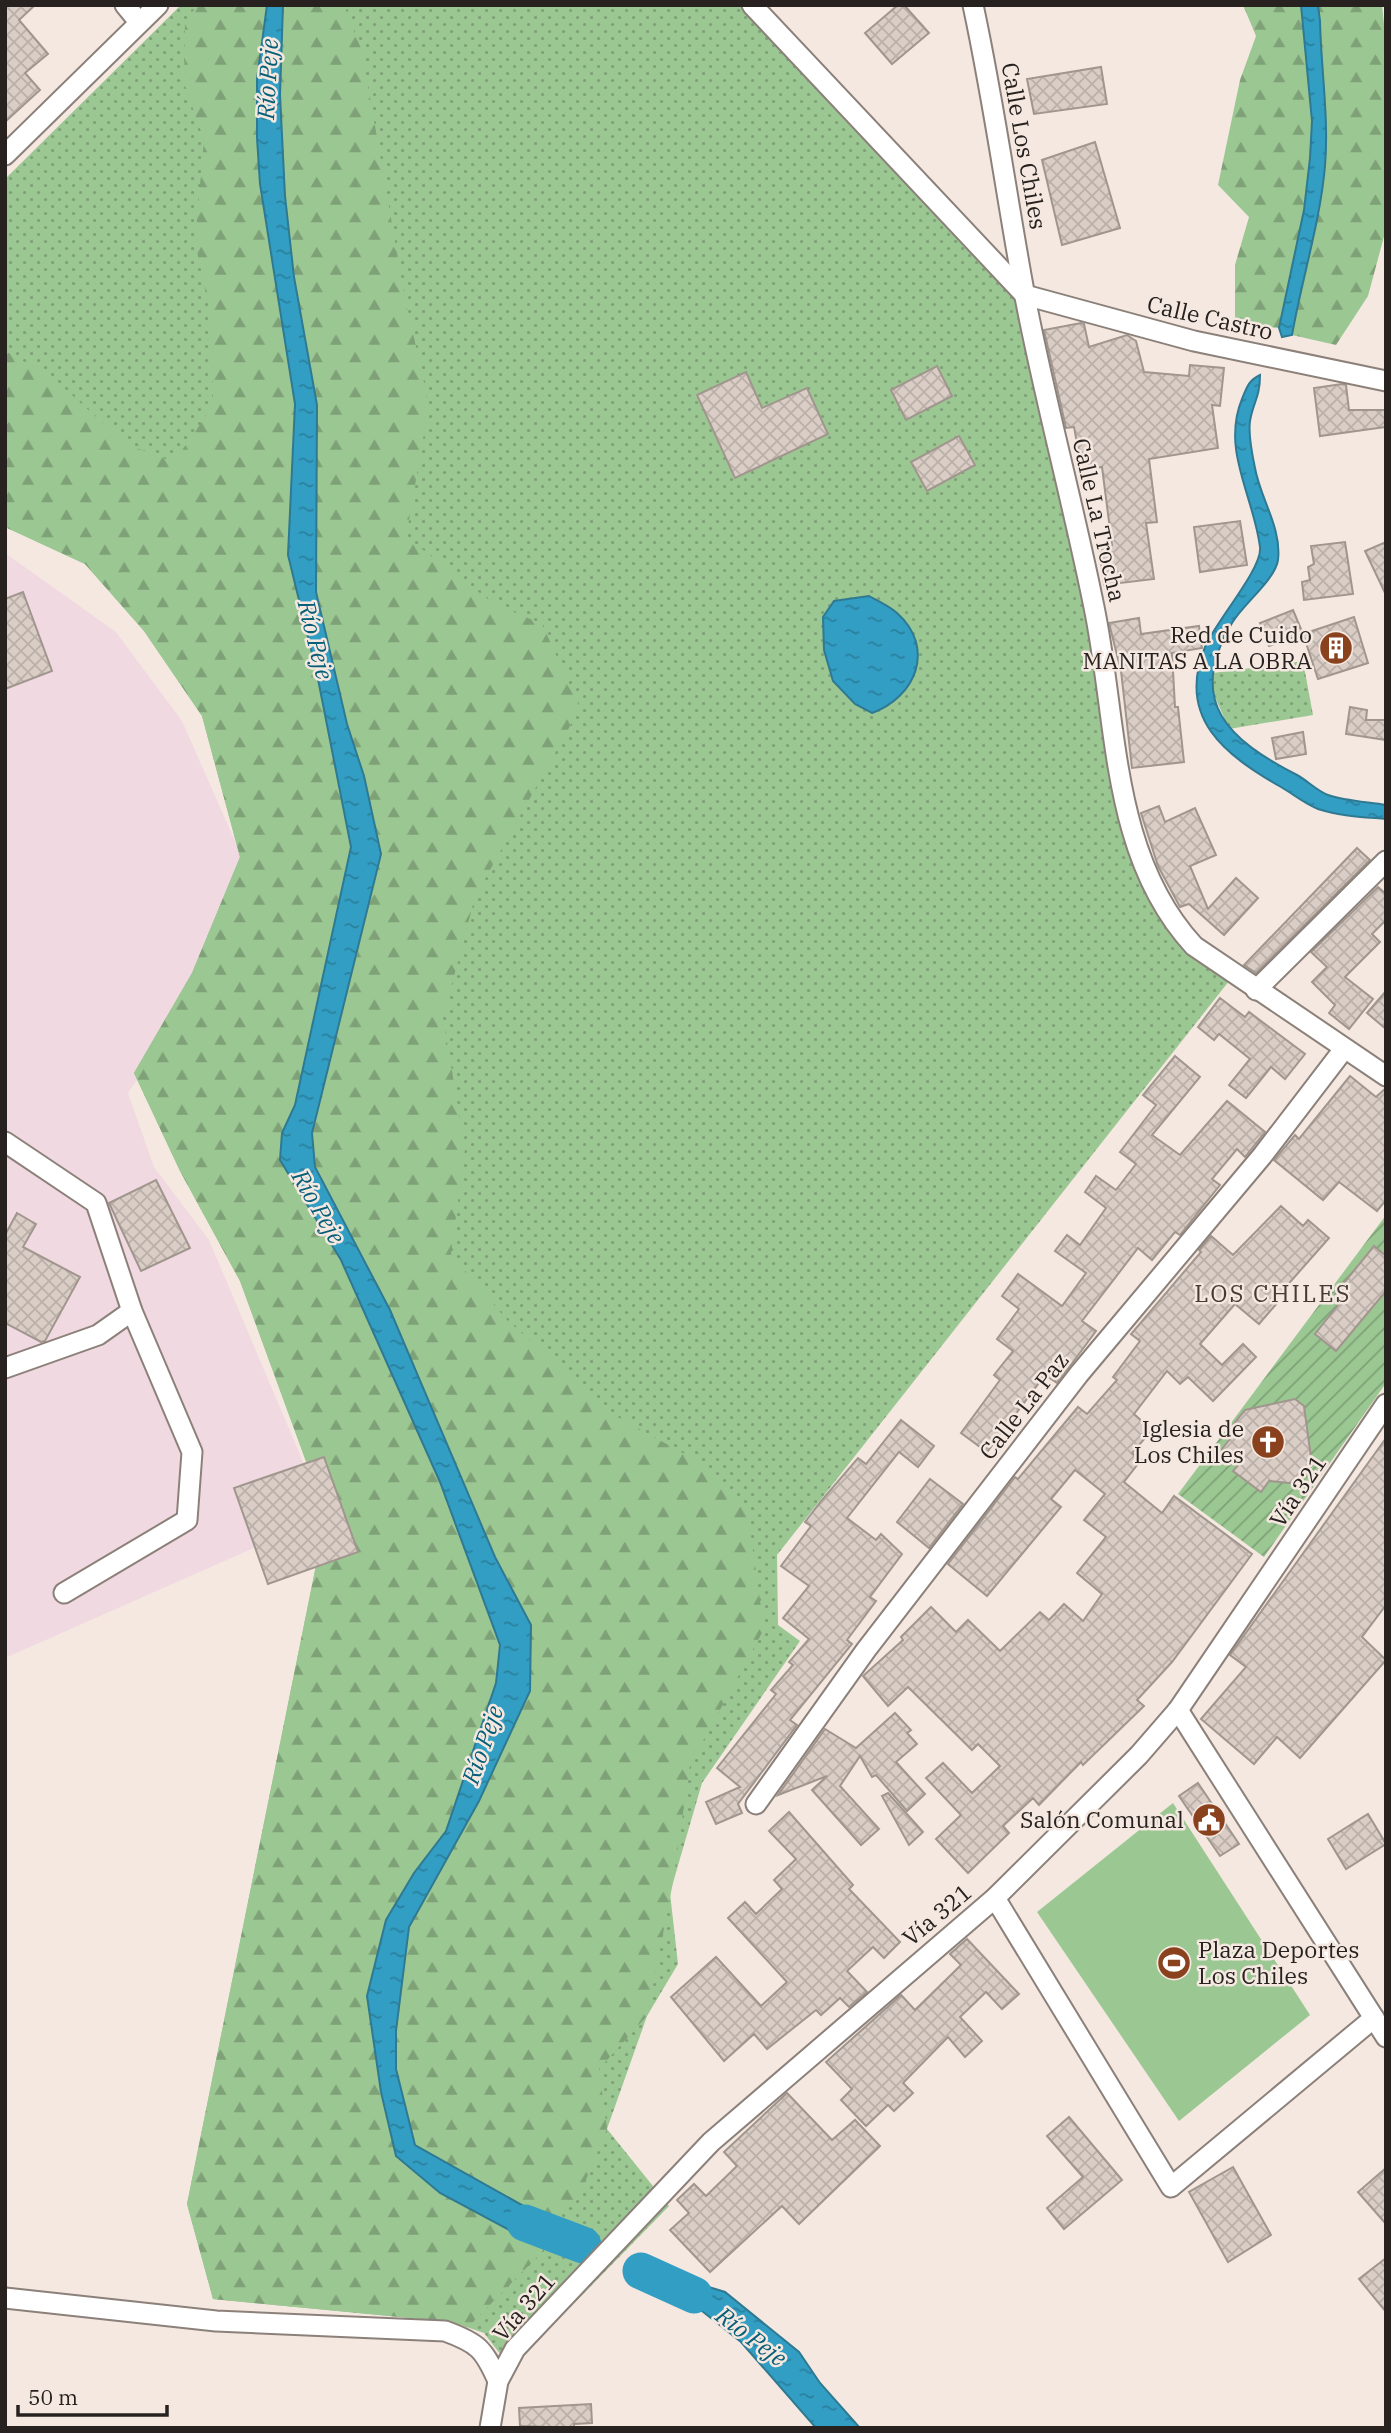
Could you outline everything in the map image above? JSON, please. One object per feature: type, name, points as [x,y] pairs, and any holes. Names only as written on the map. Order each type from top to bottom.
[{"type":"street","points":[[125,5],[139,22]]},
{"type":"street","points":[[5,155],[158,5]]},
{"type":"street","points":[[752,5],[1025,295]]},
{"type":"street","name":"Calle Los Chiles","points":[[973,5],[1025,295]]},
{"type":"street","name":"Calle Castro","points":[[1025,295],[1194,341],[1386,380]]},
{"type":"street","name":"Calle La Trocha","points":[[1025,295],[1094,608],[1131,833],[1151,884],[1179,932],[1194,946],[1386,1076]]},
{"type":"street","points":[[1256,990],[1386,861]]},
{"type":"street","name":"Calle La Paz","points":[[757,1804],[874,1639],[1079,1374],[1262,1156],[1344,1049]]},
{"type":"street","points":[[5,1142],[96,1203],[132,1311],[192,1452],[187,1520],[64,1593]]},
{"type":"street","points":[[5,1367],[98,1335],[132,1311]]},
{"type":"street","name":"Vía 321","points":[[490,2428],[498,2381],[515,2349],[711,2141],[995,1898],[1139,1755],[1178,1710],[1386,1404]]},
{"type":"street","points":[[1178,1710],[1386,2037]]},
{"type":"street","points":[[995,1898],[1171,2187],[1374,2018]]},
{"type":"street","points":[[5,2298],[216,2321],[445,2331],[473,2341],[487,2356],[498,2381]]},
{"type":"shaded area","points":[[5,553],[116,632],[182,721],[261,900],[128,1093],[154,1167],[209,1240],[326,1516],[5,1658]]},
{"type":"green space","points":[[181,5],[745,5],[1025,295],[1151,884],[1233,976],[777,1555],[778,1625],[800,1641],[702,1783],[670,1893],[678,1964],[647,2016],[607,2129],[669,2206],[511,2368],[484,2333],[452,2322],[213,2299],[187,2204],[326,1516],[240,1281],[180,1171],[134,1073],[192,973],[240,857],[202,716],[144,631],[85,564],[5,527],[5,179]]},
{"type":"green space","points":[[198,5],[267,5],[257,79],[257,138],[260,184],[295,404],[288,555],[317,674],[351,846],[295,1105],[282,1133],[280,1160],[341,1260],[440,1482],[500,1645],[496,1683],[446,1831],[414,1873],[367,1996],[381,2092],[396,2156],[440,2193],[545,2249],[468,2327],[452,2322],[213,2299],[187,2204],[326,1516],[240,1281],[180,1171],[134,1073],[192,973],[240,857],[202,716],[144,631],[85,564],[5,527],[5,351],[52,377],[126,444],[174,462],[213,405],[211,316],[195,242],[204,140],[184,83],[185,21]]},
{"type":"green space","points":[[283,5],[344,5],[362,51],[404,293],[429,405],[406,537],[493,603],[542,624],[580,708],[475,897],[443,1018],[465,1148],[451,1254],[506,1319],[616,1416],[708,1467],[747,1507],[764,1629],[690,1765],[673,1882],[647,2016],[599,2069],[607,2129],[578,2199],[552,2222],[415,2145],[396,2069],[396,2031],[409,1927],[479,1801],[530,1691],[531,1625],[495,1557],[390,1310],[315,1167],[312,1133],[342,1005],[365,929],[364,776],[347,724],[316,592],[317,405],[294,277],[285,196],[280,95]]},
{"type":"green space","points":[[1243,5],[1301,5],[1308,64],[1312,122],[1309,174],[1279,328],[1235,324],[1235,265],[1249,217],[1218,185],[1240,80],[1256,36]]},
{"type":"green space","points":[[1318,5],[1382,5],[1386,43],[1386,229],[1368,296],[1336,345],[1292,335],[1303,274],[1313,241],[1325,167],[1326,123]]},
{"type":"green space","points":[[1303,661],[1313,715],[1229,729],[1212,690],[1213,673]]},
{"type":"green space","points":[[1386,1215],[1386,1383],[1264,1557],[1178,1494]]},
{"type":"green space","name":"Plaza Deportes Los Chiles","points":[[1173,1803],[1310,2015],[1179,2121],[1037,1912]]},
{"type":"water","points":[[267,5],[283,5],[280,95],[285,196],[294,277],[317,405],[316,592],[347,724],[364,776],[381,854],[312,1133],[315,1167],[390,1310],[495,1557],[531,1625],[530,1691],[479,1801],[409,1927],[396,2031],[396,2069],[415,2145],[552,2222],[570,2241],[545,2249],[440,2193],[396,2156],[381,2092],[367,1996],[386,1920],[414,1873],[446,1831],[496,1683],[500,1645],[440,1482],[341,1260],[280,1160],[282,1133],[295,1105],[351,847],[317,674],[288,555],[295,404],[260,184],[257,138],[257,79]]},
{"type":"water","points":[[1301,5],[1318,5],[1325,112],[1325,166],[1319,208],[1292,335],[1282,337],[1279,328],[1304,210],[1310,158],[1312,121]]},
{"type":"water","points":[[1260,375],[1250,421],[1250,438],[1258,479],[1277,536],[1278,560],[1271,576],[1232,623],[1219,651],[1213,675],[1214,697],[1221,716],[1252,748],[1328,795],[1386,805],[1386,819],[1334,813],[1308,804],[1241,762],[1211,732],[1202,714],[1197,694],[1198,672],[1205,647],[1247,581],[1259,556],[1257,528],[1241,473],[1235,437],[1236,418],[1242,399],[1250,382]]},
{"type":"water","points":[[869,596],[894,610],[909,627],[916,641],[918,656],[910,684],[887,706],[872,713],[855,704],[833,681],[824,650],[823,617],[834,601]]},
{"type":"water","points":[[650,2274],[670,2275],[725,2292],[799,2352],[820,2383],[860,2428],[816,2428],[741,2342],[702,2311],[654,2286]]},
{"type":"building","points":[[5,5],[35,5],[19,20],[48,54],[25,73],[40,90],[5,122]]},
{"type":"building","points":[[898,5],[904,5],[929,33],[892,64],[865,33]]},
{"type":"building","points":[[1101,67],[1107,104],[1034,114],[1027,79]]},
{"type":"building","points":[[1095,142],[1120,228],[1062,245],[1042,160]]},
{"type":"building","points":[[1084,324],[1089,347],[1127,335],[1136,341],[1144,372],[1189,376],[1190,365],[1224,368],[1220,406],[1212,405],[1218,448],[1149,459],[1157,522],[1146,523],[1154,579],[1104,585],[1099,546],[1112,545],[1102,467],[1082,470],[1074,427],[1066,428],[1044,330]]},
{"type":"building","points":[[937,366],[952,396],[906,420],[891,390]]},
{"type":"building","points":[[746,372],[762,408],[807,388],[828,434],[735,478],[697,395]]},
{"type":"building","points":[[1346,385],[1349,410],[1386,410],[1386,427],[1320,436],[1314,388]]},
{"type":"building","points":[[959,436],[975,465],[927,491],[911,462]]},
{"type":"building","points":[[1240,521],[1247,565],[1200,572],[1194,527]]},
{"type":"building","points":[[1345,542],[1353,594],[1304,600],[1302,582],[1310,580],[1308,567],[1314,564],[1311,546]]},
{"type":"building","points":[[1386,542],[1386,595],[1365,551]]},
{"type":"building","points":[[23,592],[52,671],[5,689],[5,599]]},
{"type":"building","name":"Red de Cuido MANITAS A LA OBRA","points":[[1293,610],[1303,634],[1269,646],[1260,623]]},
{"type":"building","name":"Red de Cuido MANITAS A LA OBRA","points":[[1354,617],[1368,663],[1318,679],[1303,634]]},
{"type":"building","points":[[1139,618],[1141,634],[1199,626],[1202,648],[1172,653],[1175,707],[1178,707],[1184,762],[1132,768],[1121,671],[1109,623]]},
{"type":"building","points":[[1350,707],[1367,710],[1366,720],[1386,720],[1386,740],[1346,734]]},
{"type":"building","points":[[1303,732],[1306,754],[1276,759],[1272,738]]},
{"type":"building","points":[[1159,806],[1165,822],[1195,808],[1216,855],[1190,866],[1208,909],[1236,878],[1258,898],[1224,935],[1189,904],[1180,907],[1158,866],[1141,813]]},
{"type":"building","points":[[1357,848],[1370,860],[1256,973],[1244,965]]},
{"type":"building","points":[[1378,887],[1386,894],[1386,920],[1372,934],[1380,942],[1345,977],[1373,999],[1349,1029],[1329,1013],[1335,1005],[1312,982],[1327,967],[1311,952]]},
{"type":"building","points":[[1386,991],[1386,1029],[1367,1013]]},
{"type":"building","points":[[1220,998],[1245,1017],[1249,1012],[1305,1054],[1285,1079],[1271,1067],[1246,1098],[1229,1085],[1250,1059],[1219,1034],[1214,1040],[1198,1027]]},
{"type":"building","points":[[1175,1056],[1200,1077],[1152,1135],[1180,1155],[1227,1101],[1265,1132],[1245,1157],[1237,1149],[1212,1179],[1220,1185],[1180,1235],[1175,1232],[1152,1260],[1138,1248],[1082,1321],[1096,1331],[1057,1383],[1045,1375],[987,1452],[961,1433],[1000,1380],[994,1375],[1013,1351],[997,1339],[1019,1309],[1002,1296],[1018,1274],[1062,1306],[1086,1273],[1055,1251],[1067,1235],[1080,1245],[1106,1208],[1085,1192],[1096,1176],[1116,1190],[1136,1164],[1120,1152],[1156,1105],[1143,1095]]},
{"type":"building","points":[[1350,1076],[1376,1097],[1386,1088],[1386,1200],[1377,1211],[1339,1182],[1323,1200],[1274,1160],[1295,1135],[1299,1139]]},
{"type":"building","points":[[156,1180],[190,1248],[141,1271],[109,1203]]},
{"type":"building","points":[[1281,1206],[1303,1226],[1308,1220],[1329,1238],[1276,1298],[1279,1301],[1259,1324],[1235,1304],[1200,1344],[1222,1365],[1243,1344],[1256,1357],[1213,1401],[1188,1377],[1180,1384],[1167,1371],[1134,1414],[1152,1430],[1132,1453],[1141,1460],[1124,1482],[1162,1513],[1174,1496],[1252,1554],[1172,1662],[1137,1700],[1144,1706],[1083,1765],[1081,1762],[1039,1805],[1033,1798],[1003,1826],[1009,1833],[968,1873],[936,1839],[961,1815],[926,1778],[943,1763],[972,1793],[1000,1766],[978,1744],[972,1750],[908,1687],[888,1706],[863,1676],[903,1640],[901,1637],[931,1607],[956,1632],[968,1620],[1000,1651],[1040,1612],[1049,1620],[1064,1604],[1083,1621],[1102,1594],[1077,1573],[1106,1537],[1084,1520],[1105,1494],[1075,1470],[1051,1499],[1061,1507],[987,1596],[948,1564],[1015,1477],[1018,1479],[1078,1407],[1087,1414],[1117,1380],[1113,1377],[1140,1341],[1131,1334],[1201,1252],[1199,1250],[1211,1236],[1233,1255]]},
{"type":"building","points":[[17,1213],[36,1224],[23,1247],[80,1277],[45,1341],[41,1342],[5,1323],[5,1235]]},
{"type":"building","points":[[1374,1246],[1386,1256],[1386,1291],[1336,1351],[1315,1334],[1342,1300],[1335,1294]]},
{"type":"building","name":"Iglesia de Los Chiles","points":[[1295,1399],[1304,1406],[1312,1465],[1298,1484],[1269,1481],[1261,1492],[1233,1471],[1240,1463],[1222,1449],[1233,1435],[1228,1431],[1245,1410]]},
{"type":"building","points":[[901,1420],[934,1446],[918,1467],[899,1452],[847,1518],[876,1540],[881,1534],[902,1554],[870,1597],[876,1601],[847,1640],[852,1644],[790,1720],[797,1725],[738,1804],[742,1813],[716,1824],[706,1802],[740,1787],[717,1768],[776,1694],[771,1690],[793,1665],[789,1662],[809,1639],[783,1618],[809,1586],[781,1566],[811,1526],[805,1522],[822,1500],[858,1458],[866,1464]]},
{"type":"building","points":[[1386,1438],[1386,1605],[1362,1637],[1386,1660],[1300,1758],[1277,1737],[1254,1764],[1201,1719],[1246,1667],[1230,1655]]},
{"type":"building","points":[[324,1457],[358,1552],[268,1584],[234,1488]]},
{"type":"building","points":[[930,1479],[963,1504],[929,1548],[897,1522]]},
{"type":"building","points":[[895,1713],[911,1730],[907,1733],[917,1744],[896,1762],[925,1794],[907,1811],[876,1775],[872,1777],[860,1756],[840,1786],[879,1829],[861,1845],[812,1790],[827,1776],[778,1795],[825,1729],[856,1748]]},
{"type":"building","name":"Salón Comunal","points":[[1198,1783],[1239,1844],[1220,1856],[1179,1796]]},
{"type":"building","points":[[888,1793],[923,1832],[909,1845],[882,1796]]},
{"type":"building","points":[[789,1812],[853,1885],[849,1889],[900,1942],[884,1958],[873,1947],[847,1971],[867,1992],[849,2007],[840,1998],[821,2015],[816,2010],[767,2049],[754,2034],[724,2061],[671,1997],[716,1957],[761,2006],[787,1982],[728,1918],[745,1902],[756,1914],[782,1889],[774,1880],[796,1859],[769,1831]]},
{"type":"building","points":[[1368,1814],[1386,1844],[1346,1869],[1328,1839]]},
{"type":"building","points":[[967,1939],[1019,1994],[1002,2009],[986,1992],[960,2017],[982,2041],[965,2057],[948,2037],[903,2083],[913,2093],[894,2111],[888,2105],[866,2126],[841,2100],[852,2089],[826,2062],[901,1995],[915,2010],[961,1965],[950,1954]]},
{"type":"building","points":[[787,2093],[832,2140],[855,2120],[880,2146],[799,2224],[782,2206],[710,2272],[670,2230],[689,2213],[677,2200],[694,2184],[706,2196],[737,2166],[724,2152]]},
{"type":"building","points":[[1069,2117],[1122,2180],[1064,2229],[1047,2208],[1083,2177],[1047,2136]]},
{"type":"building","points":[[1233,2167],[1271,2235],[1228,2262],[1189,2192]]},
{"type":"building","points":[[1386,2168],[1386,2224],[1358,2192]]},
{"type":"building","points":[[1386,2258],[1386,2312],[1359,2279]]},
{"type":"building","points":[[591,2404],[592,2423],[574,2424],[574,2428],[520,2426],[519,2408]]},
{"type":"waterway","name":"Río Peje","points":[[525,2223],[583,2245]]},
{"type":"waterway","name":"Río Peje","points":[[641,2271],[694,2295]]},
{"type":"place","name":"Red de Cuido MANITAS A LA OBRA","points":[[1336,648]]},
{"type":"place","name":"Iglesia de Los Chiles","points":[[1268,1442]]},
{"type":"place","name":"Salón Comunal","points":[[1209,1820]]},
{"type":"place","name":"Plaza Deportes Los Chiles","points":[[1174,1963]]},
{"type":"district","name":"LOS CHILES","points":[[1273,1294]]}]
